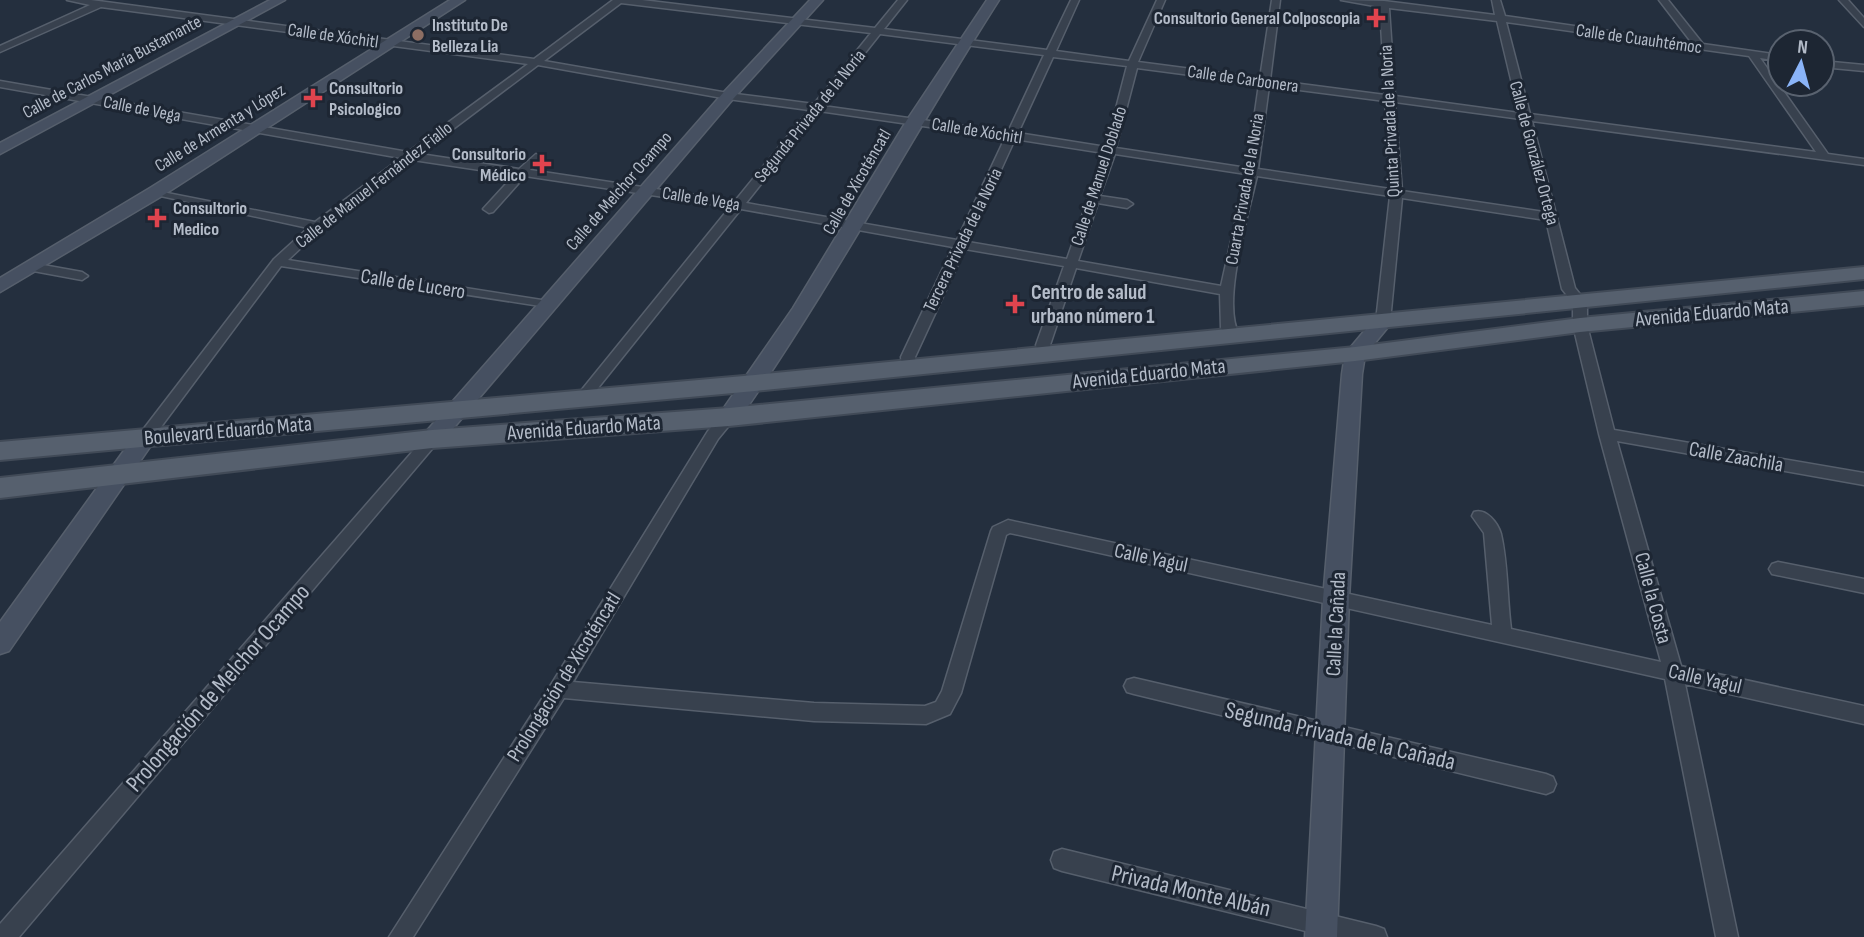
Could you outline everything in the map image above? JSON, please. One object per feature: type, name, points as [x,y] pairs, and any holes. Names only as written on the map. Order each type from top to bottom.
[{"type":"main road","name":"Calle de Carlos María Bustamante","points":[[237,23],[279,0]]},
{"type":"main road","name":"Calle de Armenta y López","points":[[0,286],[156,192],[459,0]]},
{"type":"main road","name":"Calle de Melchor Ocampo","points":[[432,439],[728,96],[817,0]]},
{"type":"main road","name":"Calle de Xicoténcatl","points":[[729,417],[755,383],[855,226],[915,121],[993,0]]},
{"type":"main road","name":"Avenida Eduardo Mata","points":[[432,439],[729,417],[1355,354],[1580,314],[1864,273]]},
{"type":"main road","name":"Avenida Eduardo Mata","points":[[456,410],[585,395],[755,383],[1383,321],[1580,314],[1864,298]]},
{"type":"main road","points":[[1355,354],[1383,321]]},
{"type":"main road","name":"Calle la Cañada","points":[[1321,930],[1336,599],[1355,354]]},
{"type":"main road","name":"Boulevard Eduardo Mata","points":[[0,452],[456,410]]},
{"type":"main road","name":"Calle de Manuel Fernández Fiallo","points":[[0,643],[144,439]]},
{"type":"main road","name":"Boulevard Eduardo Mata","points":[[0,488],[118,477],[432,439]]},
{"type":"main road","points":[[0,460],[78,444]]},
{"type":"street","name":"Calle de Xóchitl","points":[[71,0],[536,62],[728,96],[915,121],[1013,138],[1551,217]]},
{"type":"street","points":[[0,50],[108,0]]},
{"type":"street","name":"Calle de Carbonera","points":[[620,0],[967,41],[1864,162]]},
{"type":"street","name":"Calle de Manuel Fernández Fiallo","points":[[144,439],[278,262],[317,226],[620,0]]},
{"type":"street","points":[[708,11],[720,0]]},
{"type":"street","name":"Segunda Privada de la Noria","points":[[585,395],[903,0]]},
{"type":"street","name":"Tercera Privada de la Noria","points":[[909,367],[908,357],[959,244],[1013,138],[1048,52],[1075,0]]},
{"type":"street","name":"Calle de Manuel Doblado","points":[[1044,353],[1043,345],[1110,152],[1133,63],[1161,0]]},
{"type":"street","name":"Cuarta Privada de la Noria","points":[[1233,336],[1228,328],[1226,291],[1252,174],[1276,0]]},
{"type":"street","name":"Calle de Cuauhtémoc","points":[[1345,0],[1498,18],[1766,56]]},
{"type":"street","name":"Calle de González Ortega","points":[[1496,0],[1498,18],[1569,289],[1580,314]]},
{"type":"street","points":[[1663,0],[1701,48]]},
{"type":"street","points":[[1841,1],[1864,24]]},
{"type":"street","name":"Quinta Privada de la Noria","points":[[1383,321],[1396,195],[1384,4]]},
{"type":"street","name":"Calle de Carlos María Bustamante","points":[[0,149],[237,23]]},
{"type":"street","points":[[1753,55],[1825,157]]},
{"type":"street","points":[[1836,65],[1864,68]]},
{"type":"street","name":"Calle de Vega","points":[[0,83],[255,130],[520,173],[649,190],[1226,291]]},
{"type":"street","points":[[489,209],[536,157]]},
{"type":"street","points":[[156,192],[317,226]]},
{"type":"street","points":[[1094,199],[1127,204]]},
{"type":"street","name":"Calle de Lucero","points":[[278,262],[548,305]]},
{"type":"street","points":[[32,267],[82,276]]},
{"type":"street","name":"Calle la Costa","points":[[1580,314],[1607,434],[1673,671],[1727,937]]},
{"type":"street","name":"Prolongación de Xicoténcatl","points":[[400,937],[558,689],[713,435],[729,417]]},
{"type":"street","name":"Calle Zaachila","points":[[1607,434],[1864,479]]},
{"type":"street","name":"Prolongación de Melchor Ocampo","points":[[4,937],[432,439]]},
{"type":"street","points":[[1480,516],[1492,532],[1502,633]]},
{"type":"street","name":"Calle Yagul","points":[[558,689],[814,712],[926,715],[943,708],[951,693],[999,531],[1008,526],[1864,715]]},
{"type":"street","points":[[1778,569],[1864,586]]},
{"type":"street","name":"Segunda Privada de la Cañada","points":[[1134,686],[1330,735],[1546,784]]},
{"type":"street","name":"Privada Monte Albán","points":[[1062,860],[1321,930],[1376,937]]},
{"type":"place","name":"Consultorio General Colposcopia","points":[[1376,18]]},
{"type":"place","name":"Instituto De Belleza Lia","points":[[418,35]]},
{"type":"place","name":"Consultorio Psicologico","points":[[313,98]]},
{"type":"place","name":"Consultorio Médico","points":[[542,164]]},
{"type":"place","name":"Consultorio Medico","points":[[157,218]]},
{"type":"place","name":"Centro de salud urbano número 1","points":[[1015,304]]}]
